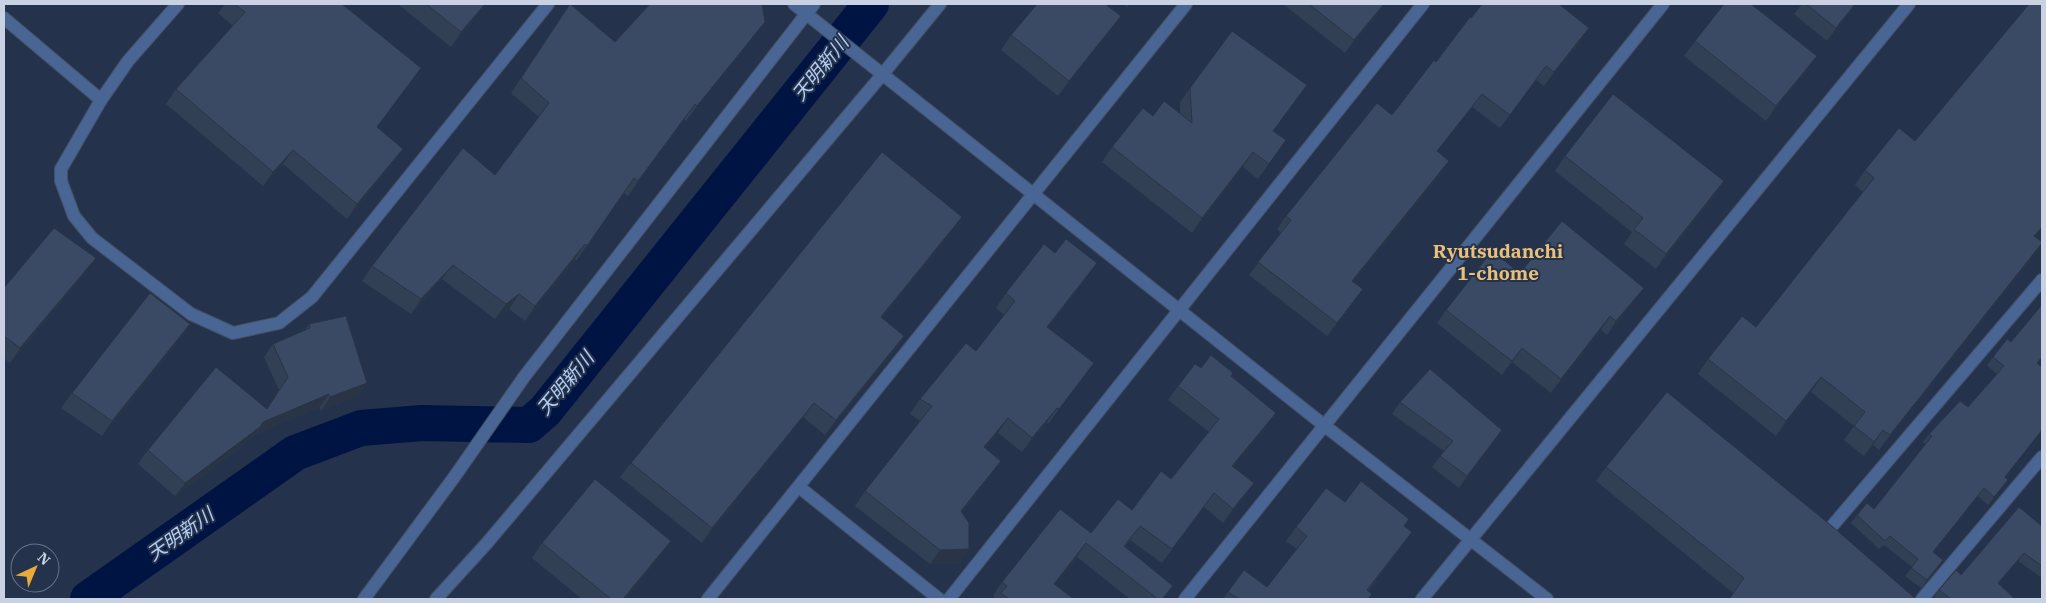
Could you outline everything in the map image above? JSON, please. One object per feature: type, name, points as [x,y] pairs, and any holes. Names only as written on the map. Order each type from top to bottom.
[{"type":"street","points":[[178,4],[128,61],[101,100],[61,169],[61,181],[74,216],[92,238],[191,314],[233,333],[279,324],[312,296],[548,4]]},
{"type":"street","points":[[794,4],[829,34],[1325,426],[1547,599]]},
{"type":"street","points":[[364,599],[455,476],[524,377],[814,4]]},
{"type":"street","points":[[436,599],[486,543],[940,4]]},
{"type":"street","points":[[708,599],[1032,193],[1186,4]]},
{"type":"street","points":[[949,599],[1423,4]]},
{"type":"street","points":[[1185,599],[1663,4]]},
{"type":"street","points":[[1422,599],[1909,4]]},
{"type":"street","points":[[4,18],[101,100]]},
{"type":"street","points":[[1841,544],[1827,532],[2037,298],[2042,280]]},
{"type":"street","points":[[1922,599],[2042,457]]},
{"type":"street","points":[[799,487],[939,599]]},
{"type":"building","points":[[234,4],[342,4],[421,68],[377,127],[403,149],[357,204],[293,150],[273,172],[176,89],[245,12]]},
{"type":"building","points":[[426,4],[485,4],[461,32]]},
{"type":"building","points":[[570,4],[615,42],[650,4],[762,4],[765,22],[697,106],[695,104],[638,181],[634,178],[587,246],[585,244],[535,306],[519,294],[506,304],[453,265],[421,299],[372,266],[463,148],[495,175],[549,103],[521,78]]},
{"type":"building","points":[[1037,4],[1105,4],[1121,16],[1069,81],[1011,35]]},
{"type":"building","points":[[1309,4],[1384,4],[1354,40]]},
{"type":"building","points":[[1482,4],[1559,4],[1589,28],[1554,72],[1546,66],[1510,115],[1482,94],[1437,151],[1449,161],[1352,281],[1363,289],[1337,323],[1258,262],[1291,220],[1286,216],[1377,103],[1392,115],[1434,60],[1436,62]]},
{"type":"building","points":[[1724,4],[1751,4],[1817,56],[1776,106],[1695,41]]},
{"type":"building","points":[[1806,4],[1855,4],[1836,28]]},
{"type":"building","points":[[2029,4],[2042,4],[2042,227],[2034,236],[2042,243],[1890,435],[1883,430],[1874,442],[1854,426],[1865,412],[1821,377],[1786,421],[1708,359],[1742,316],[1756,327],[1874,178],[1865,170],[1899,128],[1915,141]]},
{"type":"building","points":[[1232,31],[1307,85],[1273,131],[1286,140],[1269,164],[1253,152],[1202,218],[1112,147],[1143,108],[1153,116],[1164,101],[1192,123],[1190,88]]},
{"type":"building","points":[[1613,94],[1724,181],[1666,254],[1634,229],[1643,218],[1565,156]]},
{"type":"building","points":[[882,152],[962,217],[881,317],[904,336],[836,420],[814,403],[712,528],[631,463]]},
{"type":"building","points":[[1562,221],[1644,288],[1616,321],[1610,316],[1561,379],[1522,348],[1512,361],[1446,310],[1492,251],[1520,273]]},
{"type":"building","points":[[54,228],[96,258],[20,348],[4,336],[4,288]]},
{"type":"building","points":[[1066,239],[1097,263],[1047,327],[1094,363],[1059,409],[1057,408],[1032,438],[1008,418],[984,447],[1001,461],[961,511],[969,523],[969,549],[940,550],[865,491],[932,406],[920,399],[966,343],[976,351],[1015,301],[1006,293],[1044,244],[1055,253]]},
{"type":"building","points":[[150,293],[190,324],[112,421],[72,393]]},
{"type":"building","points":[[2041,306],[2042,357],[2037,363],[2042,367],[2042,430],[2005,477],[2008,480],[1994,497],[1984,488],[1933,552],[1943,560],[1927,580],[1911,568],[1918,559],[1890,536],[1885,541],[1857,515],[1867,503],[1874,509],[1932,436],[1929,434],[1960,401],[1968,407],[2004,366],[1993,357],[2007,339],[2011,342]]},
{"type":"building","points":[[346,316],[367,383],[330,397],[329,394],[263,422],[260,427],[185,483],[148,450],[216,367],[267,409],[288,377],[273,344],[310,328],[309,324]]},
{"type":"building","points":[[1211,355],[1233,373],[1231,376],[1276,413],[1232,466],[1254,483],[1233,509],[1214,493],[1172,549],[1140,526],[1124,546],[1173,586],[1162,599],[1158,599],[1086,543],[1054,584],[1074,599],[1009,599],[1001,593],[1007,586],[1002,582],[1060,509],[1091,533],[1118,499],[1132,510],[1161,471],[1171,479],[1219,419],[1178,386],[1195,364],[1201,368]]},
{"type":"building","points":[[1430,369],[1502,430],[1467,476],[1440,456],[1453,441],[1400,402]]},
{"type":"building","points":[[1667,392],[1833,527],[1916,599],[1729,599],[1744,578],[1606,467]]},
{"type":"building","points":[[595,479],[671,541],[623,599],[611,599],[542,543]]},
{"type":"building","points":[[1361,481],[1409,519],[1404,526],[1412,532],[1367,590],[1372,594],[1368,599],[1239,599],[1228,592],[1244,570],[1267,587],[1307,536],[1296,527],[1326,488],[1345,502]]},
{"type":"building","points":[[2019,507],[2042,526],[2042,566],[2024,553],[1998,583],[2015,599],[1951,599],[1939,590],[1956,570],[1961,575]]},
{"type":"waterway","name":"天明新川","points":[[88,599],[295,453],[361,428],[422,423],[529,425],[545,411],[871,4]]},
{"type":"district","name":"Ryutsudanchi 1-chome","points":[[1498,262]]}]
